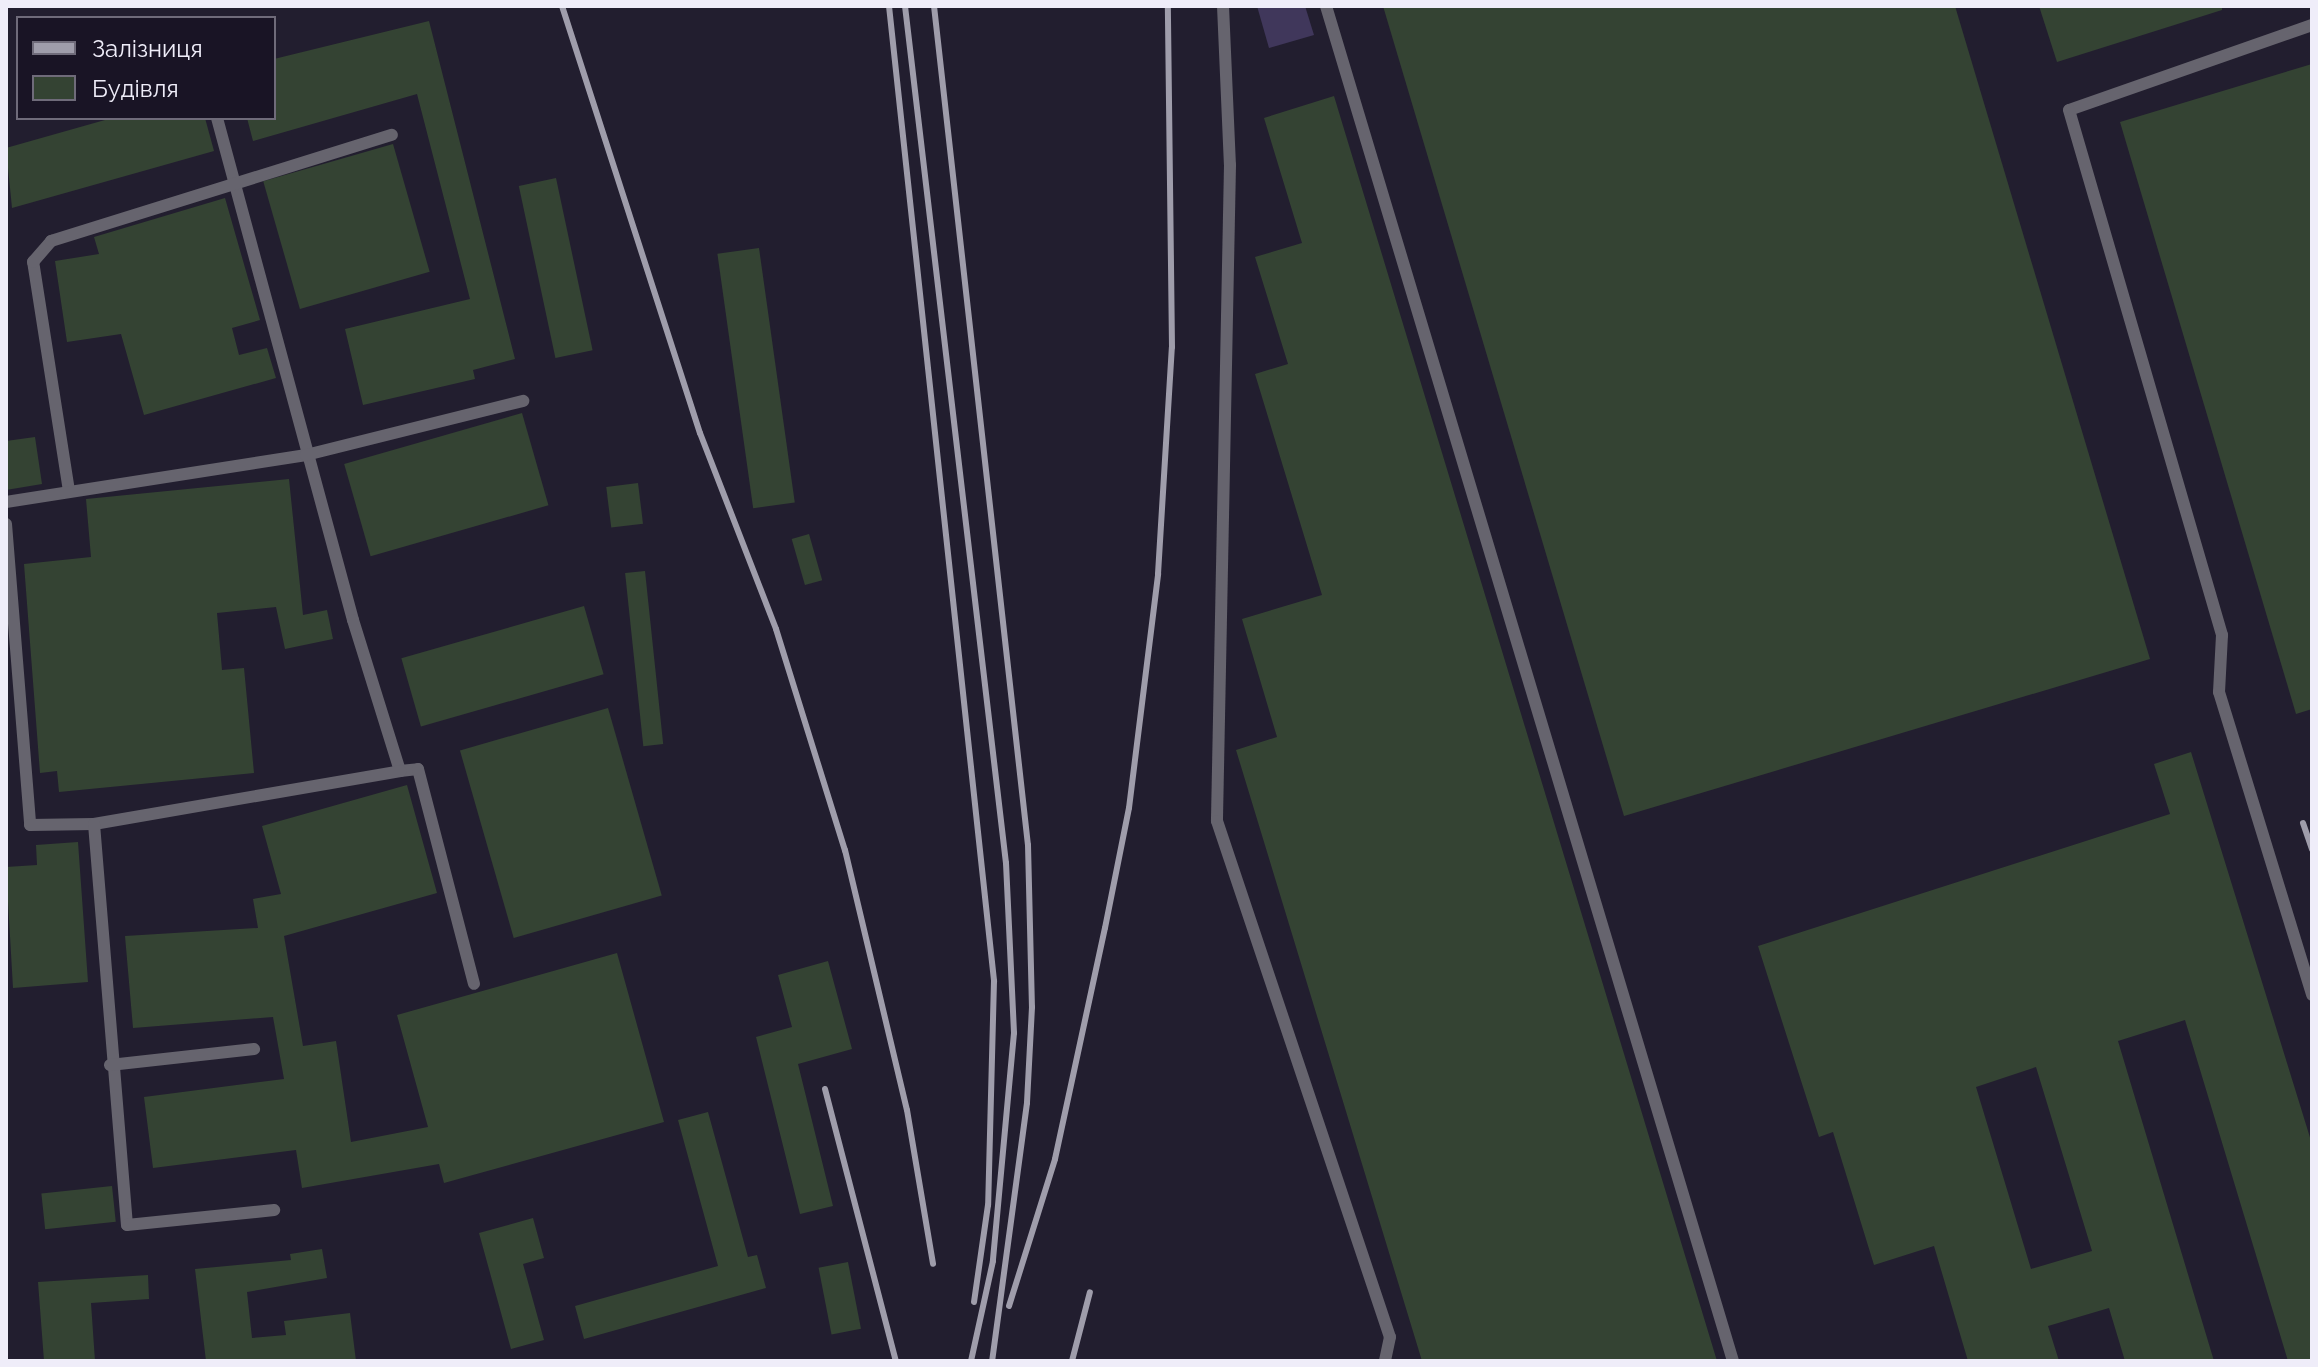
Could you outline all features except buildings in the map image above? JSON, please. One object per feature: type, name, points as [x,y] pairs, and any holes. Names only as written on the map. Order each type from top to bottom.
[{"type":"lane","points":[[1223,6],[1230,165],[1217,821],[1390,1337],[1385,1361]]},
{"type":"lane","points":[[1326,6],[1733,1361]]},
{"type":"lane","points":[[2312,25],[2069,110],[2222,635],[2219,692],[2312,995]]},
{"type":"lane","points":[[218,120],[306,455],[400,771]]},
{"type":"lane","points":[[69,491],[33,262],[51,241],[233,181],[392,135]]},
{"type":"lane","points":[[6,502],[306,455],[523,401]]},
{"type":"lane","points":[[6,524],[30,825],[94,824],[418,769],[474,984]]},
{"type":"lane","points":[[94,824],[110,1065],[127,1225],[274,1210]]},
{"type":"lane","points":[[110,1065],[254,1049]]},
{"type":"shaded area","points":[[1257,6],[1305,6],[1314,35],[1269,48]]},
{"type":"railway","points":[[562,6],[700,433],[776,629],[845,850],[907,1110],[933,1264]]},
{"type":"railway","points":[[889,6],[994,981],[988,1205],[974,1302]]},
{"type":"railway","points":[[905,6],[1006,863],[1014,1033],[993,1261],[971,1361]]},
{"type":"railway","points":[[934,6],[1028,845],[1032,1007],[1027,1103],[992,1361]]},
{"type":"railway","points":[[1009,1306],[1055,1159],[1105,928],[1129,808],[1158,574],[1172,347],[1168,6]]},
{"type":"railway","points":[[2303,823],[2312,849]]},
{"type":"railway","points":[[825,1089],[896,1361]]},
{"type":"railway","points":[[1072,1361],[1090,1292]]}]
